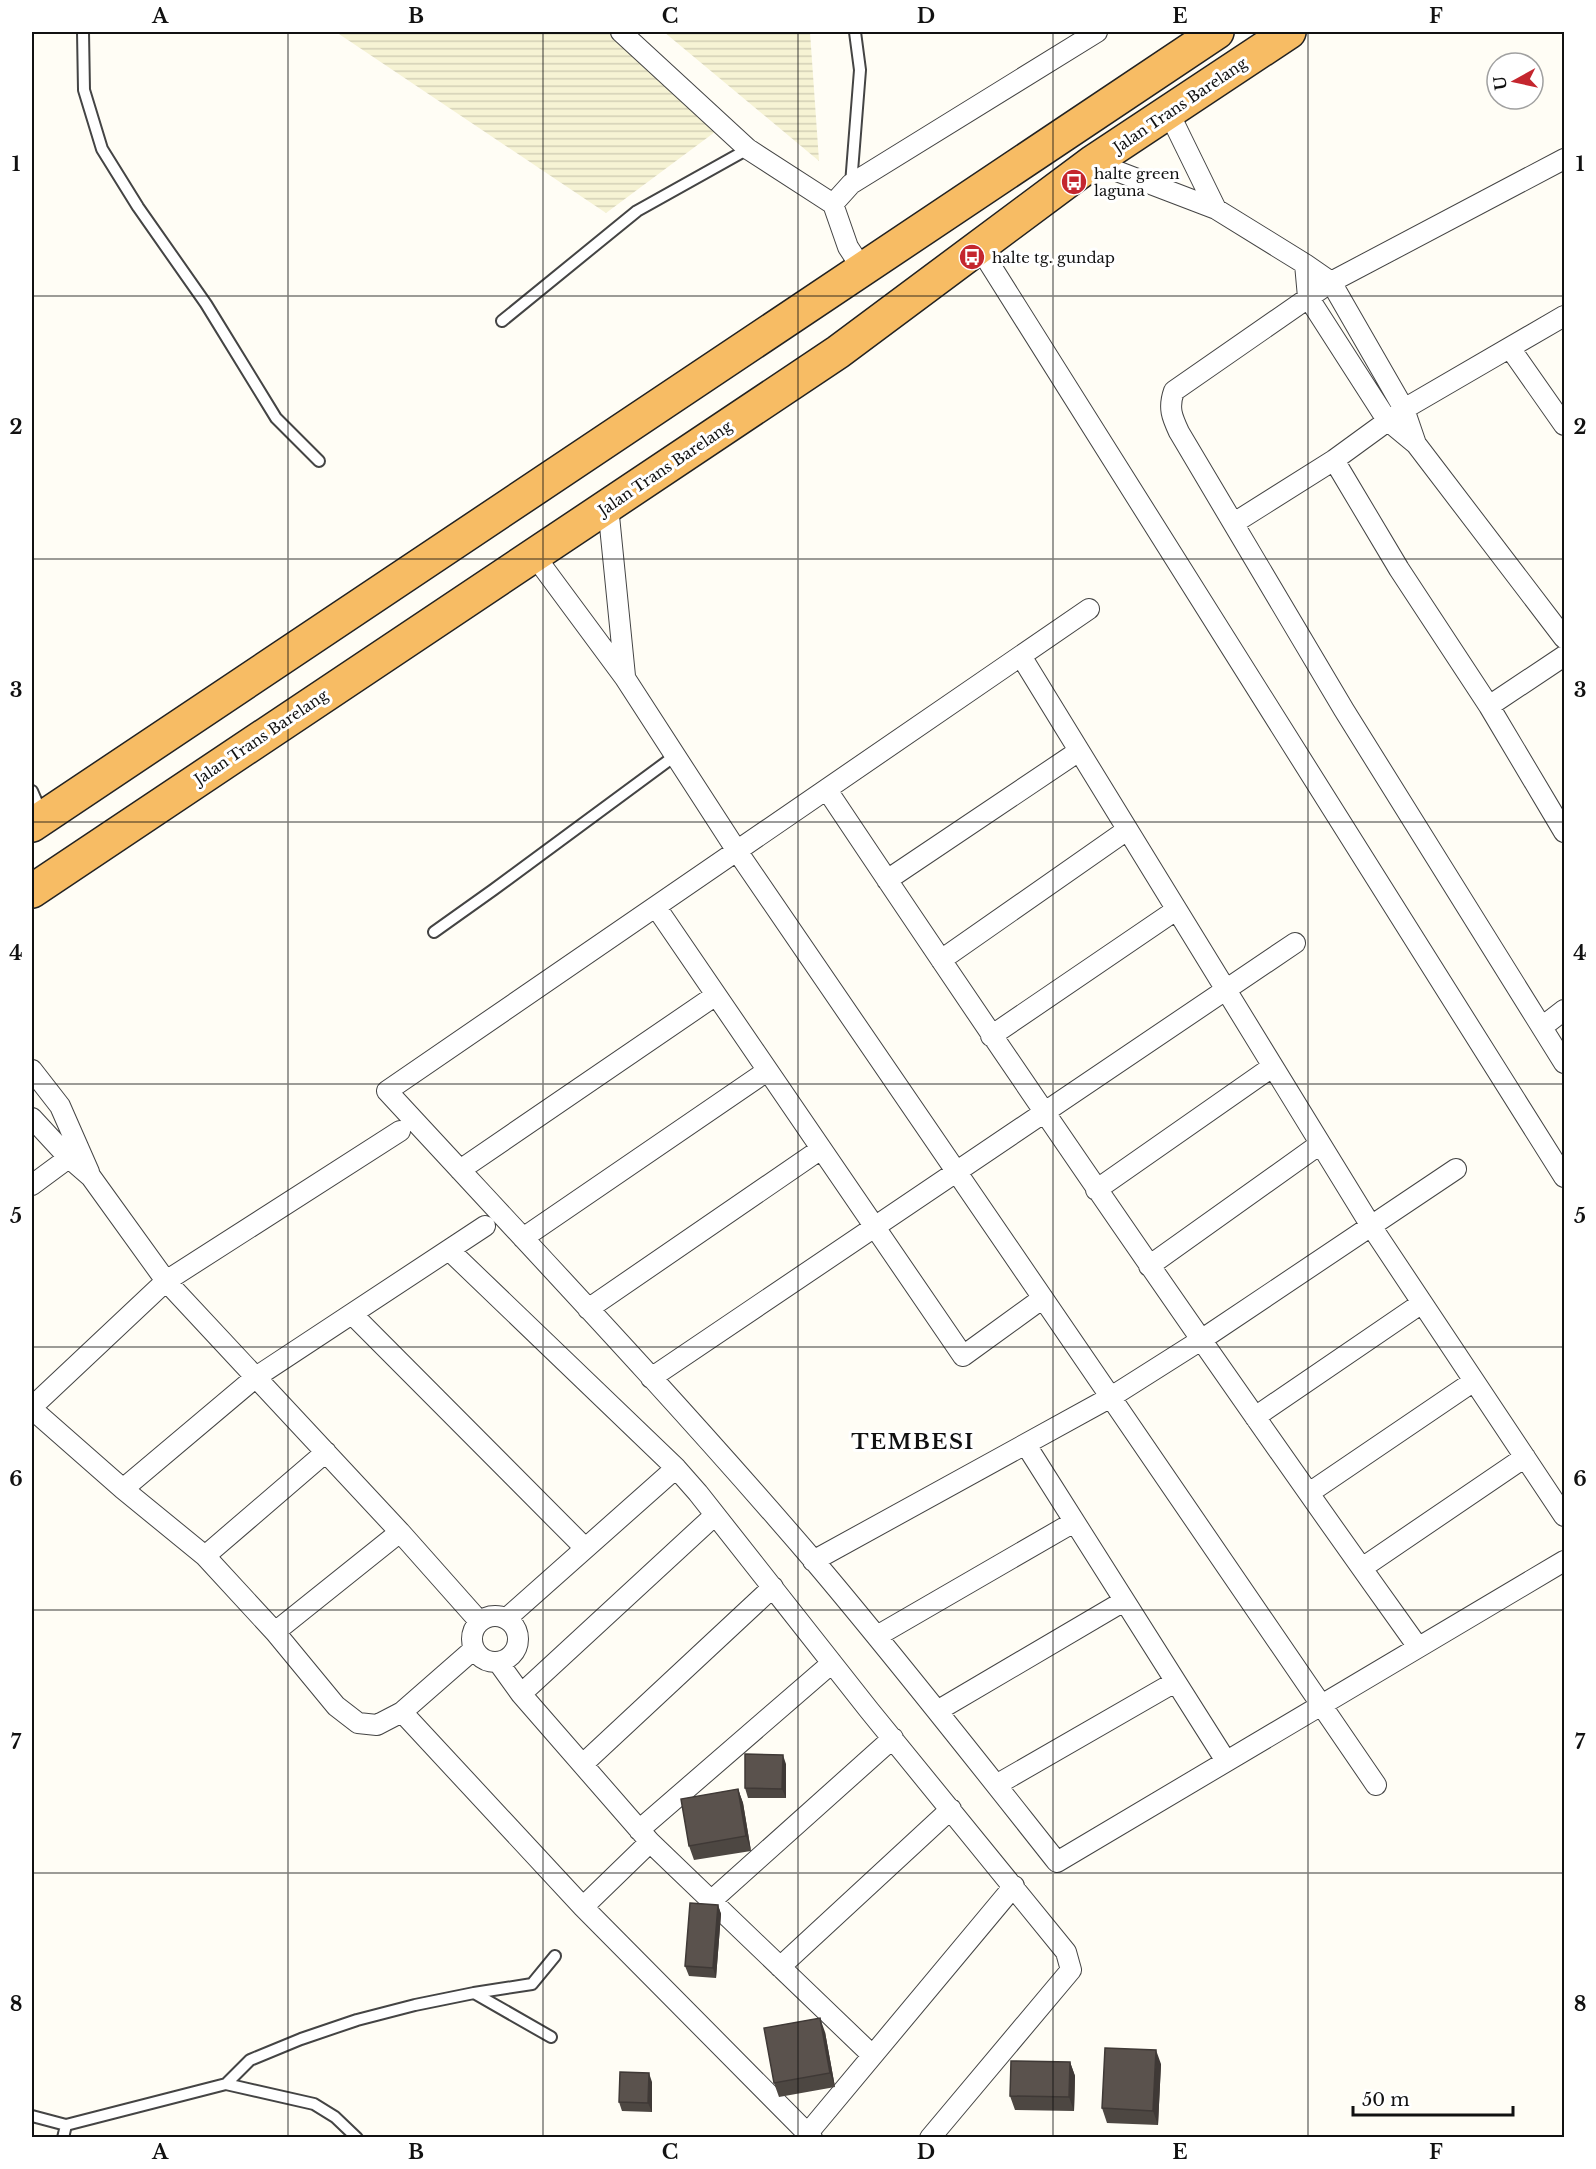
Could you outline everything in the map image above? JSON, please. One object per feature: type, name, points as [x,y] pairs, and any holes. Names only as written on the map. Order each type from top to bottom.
[{"type":"highway","points":[[35,811],[863,270],[1217,32]]},
{"type":"highway","name":"Jalan Trans Barelang","points":[[32,891],[838,352],[1093,162],[1289,32]]},
{"type":"street","points":[[621,32],[748,149],[833,204],[848,247],[863,270]]},
{"type":"street","points":[[833,204],[851,184],[1097,32]]},
{"type":"street","points":[[1169,113],[1216,209]]},
{"type":"street","points":[[1564,159],[1332,282],[1174,391],[1170,403],[1170,413],[1179,432],[1344,710],[1564,1063]]},
{"type":"street","points":[[1093,162],[1216,209],[1332,282],[1396,415]]},
{"type":"street","points":[[979,247],[1564,1177]]},
{"type":"street","points":[[1305,264],[1308,297],[1416,444],[1564,638]]},
{"type":"street","points":[[1234,523],[1334,460],[1396,415],[1564,316]]},
{"type":"street","points":[[1510,348],[1564,425]]},
{"type":"street","points":[[1334,460],[1399,569],[1489,706],[1564,832]]},
{"type":"street","points":[[608,506],[625,678]]},
{"type":"street","points":[[534,555],[625,678],[737,851],[1376,1785]]},
{"type":"street","points":[[1089,609],[387,1090],[651,1378],[813,1561],[877,1636],[1057,1862],[1564,1561]]},
{"type":"street","points":[[1021,656],[1371,1227],[1564,1516]]},
{"type":"street","points":[[1489,706],[1564,656]]},
{"type":"street","points":[[887,880],[1079,751]]},
{"type":"street","points":[[827,790],[1096,1190],[1418,1647]]},
{"type":"street","points":[[941,960],[1127,830]]},
{"type":"street","points":[[656,907],[963,1356],[1043,1298]]},
{"type":"street","points":[[991,1036],[1176,910]]},
{"type":"street","points":[[651,1378],[1295,943]]},
{"type":"street","points":[[460,1170],[716,995]]},
{"type":"street","points":[[1542,1027],[1564,1010]]},
{"type":"street","points":[[1096,1190],[1272,1067]]},
{"type":"street","points":[[32,1070],[60,1106],[74,1153]]},
{"type":"street","points":[[523,1238],[768,1071]]},
{"type":"street","points":[[32,1118],[74,1153],[166,1281],[400,1532],[479,1622]]},
{"type":"street","points":[[400,1131],[166,1281],[32,1408],[123,1489],[205,1556],[275,1632],[336,1706],[358,1723],[377,1725],[402,1712],[474,1649]]},
{"type":"street","points":[[1149,1266],[1320,1144]]},
{"type":"street","points":[[588,1309],[821,1149]]},
{"type":"street","points":[[32,1185],[74,1153]]},
{"type":"street","points":[[813,1561],[1111,1397],[1201,1340],[1456,1169]]},
{"type":"street","points":[[123,1489],[256,1377],[486,1226]]},
{"type":"street","points":[[449,1250],[676,1468],[1066,1952],[1071,1970],[930,2138]]},
{"type":"street","points":[[1255,1418],[1422,1303]]},
{"type":"street","points":[[352,1314],[585,1548]]},
{"type":"street","points":[[1309,1493],[1474,1381]]},
{"type":"street","points":[[1026,1445],[1226,1761]]},
{"type":"street","points":[[205,1556],[326,1452]]},
{"type":"street","points":[[1362,1568],[1525,1457]]},
{"type":"street","points":[[507,1618],[676,1468]]},
{"type":"street","points":[[521,1694],[716,1515]]},
{"type":"street","points":[[877,1636],[1074,1522]]},
{"type":"street","points":[[275,1632],[400,1532]]},
{"type":"street","points":[[583,1764],[773,1587]]},
{"type":"street","points":[[937,1711],[1124,1601]]},
{"type":"street","points":[[492,1615],[507,1618],[517,1629],[519,1643],[512,1656],[498,1662],[484,1659],[474,1649],[472,1634],[479,1622],[492,1615]]},
{"type":"street","points":[[498,1662],[521,1694],[645,1836],[873,2055]]},
{"type":"street","points":[[583,1907],[645,1836],[832,1663]]},
{"type":"street","points":[[996,1785],[1175,1682]]},
{"type":"street","points":[[402,1712],[583,1907],[810,2135],[873,2055],[1014,1886]]},
{"type":"street","points":[[711,1901],[892,1738]]},
{"type":"street","points":[[780,1967],[951,1809]]},
{"type":"lane","points":[[83,32],[84,90],[102,149],[138,207],[206,304],[276,418],[319,461]]},
{"type":"lane","points":[[851,184],[860,70],[855,32]]},
{"type":"lane","points":[[502,321],[637,211],[748,149]]},
{"type":"lane","points":[[434,932],[676,755]]},
{"type":"lane","points":[[226,2084],[250,2060],[301,2039],[357,2020],[415,2005],[532,1984],[555,1956]]},
{"type":"lane","points":[[474,1993],[551,2037]]},
{"type":"lane","points":[[32,2116],[66,2125],[226,2084],[314,2104],[335,2116],[357,2138]]},
{"type":"lane","points":[[63,2138],[66,2125]]},
{"type":"shaded area","points":[[336,32],[609,32],[723,126],[606,213]]},
{"type":"shaded area","points":[[664,32],[810,32],[819,161]]},
{"type":"building","points":[[745,1754],[783,1755],[782,1789],[745,1788]]},
{"type":"building","points":[[738,1789],[746,1836],[689,1846],[681,1799]]},
{"type":"building","points":[[690,1903],[718,1905],[713,1968],[685,1966]]},
{"type":"building","points":[[820,2018],[830,2073],[774,2083],[764,2028]]},
{"type":"building","points":[[1105,2048],[1156,2050],[1153,2111],[1102,2108]]},
{"type":"building","points":[[1011,2061],[1070,2062],[1069,2097],[1010,2096]]},
{"type":"building","points":[[620,2072],[649,2073],[648,2103],[619,2102]]},
{"type":"place","name":"halte green laguna","points":[[1074,182]]},
{"type":"place","name":"halte tg. gundap","points":[[972,257]]},
{"type":"district","name":"TEMBESI","points":[[913,1442]]}]
